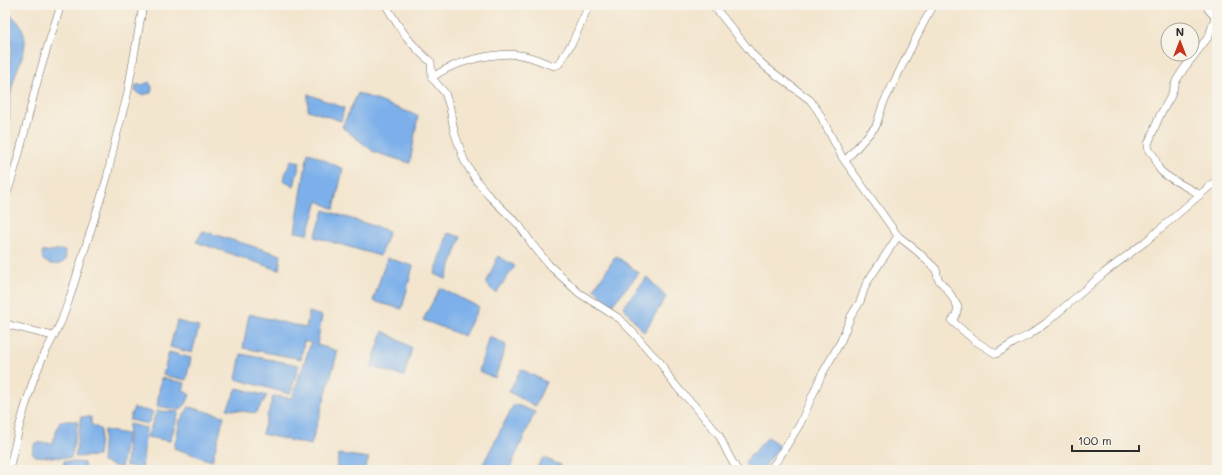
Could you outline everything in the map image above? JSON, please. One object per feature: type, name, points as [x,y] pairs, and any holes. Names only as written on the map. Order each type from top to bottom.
[{"type":"street","points":[[5,198],[22,144],[31,105],[61,5]]},
{"type":"street","points":[[5,469],[9,470],[20,424],[33,381],[53,336],[61,322],[108,178],[115,141],[127,96],[143,5]]},
{"type":"street","points":[[386,5],[401,31],[431,62],[432,78],[445,93],[450,108],[454,131],[464,160],[476,180],[489,196],[519,225],[549,265],[580,293],[620,319],[660,362],[671,380],[719,435],[738,470]]},
{"type":"street","points":[[432,78],[444,70],[472,59],[497,56],[520,55],[555,66],[559,64],[573,41],[589,5]]},
{"type":"street","points":[[713,5],[754,56],[767,68],[810,100],[818,111],[845,161],[898,236],[936,269],[938,279],[958,307],[952,322],[985,348],[996,354],[1029,335],[1046,323],[1104,273],[1145,242],[1217,180]]},
{"type":"street","points":[[845,161],[876,126],[883,104],[934,5]]},
{"type":"street","points":[[1200,195],[1160,170],[1154,155],[1149,151],[1148,144],[1160,114],[1171,96],[1182,70],[1210,33],[1215,17],[1208,9],[1208,5]]},
{"type":"street","points":[[769,470],[779,458],[800,424],[822,376],[841,341],[851,316],[862,298],[866,284],[898,236]]},
{"type":"street","points":[[5,324],[53,336]]},
{"type":"water","points":[[5,12],[13,17],[21,27],[25,46],[11,91],[8,151],[5,168],[5,69],[10,58],[12,42],[11,37],[5,27]]},
{"type":"water","points":[[149,82],[152,87],[151,93],[141,95],[135,91],[136,85],[142,85]]},
{"type":"water","points":[[358,93],[418,116],[410,163],[374,152],[342,127]]},
{"type":"water","points":[[308,94],[344,108],[341,121],[308,110]]},
{"type":"water","points":[[308,152],[343,169],[334,209],[318,201],[308,234],[295,232]]},
{"type":"water","points":[[291,160],[300,162],[294,186],[283,180]]},
{"type":"water","points":[[324,210],[389,231],[380,256],[315,237]]},
{"type":"water","points":[[203,231],[281,255],[279,270],[196,242]]},
{"type":"water","points":[[448,233],[461,237],[446,279],[435,274]]},
{"type":"water","points":[[59,250],[65,251],[66,259],[64,262],[52,264],[43,260],[42,252]]},
{"type":"water","points":[[498,256],[515,266],[496,293],[486,284]]},
{"type":"water","points":[[616,256],[639,273],[611,306],[594,289]]},
{"type":"water","points":[[387,258],[413,266],[402,309],[373,301]]},
{"type":"water","points":[[647,277],[666,297],[644,332],[623,307]]},
{"type":"water","points":[[440,288],[479,307],[464,336],[423,320]]},
{"type":"water","points":[[309,312],[322,316],[317,345],[338,351],[311,445],[262,434],[273,396],[292,398],[311,343],[304,341],[301,359],[243,348],[249,314],[306,328]]},
{"type":"water","points":[[177,321],[199,327],[192,353],[170,347]]},
{"type":"water","points":[[383,331],[412,348],[404,376],[371,367]]},
{"type":"water","points":[[489,336],[506,345],[495,378],[479,371]]},
{"type":"water","points":[[169,352],[191,358],[186,380],[163,375]]},
{"type":"water","points":[[241,354],[299,365],[290,394],[236,379]]},
{"type":"water","points":[[521,369],[546,382],[535,406],[509,392]]},
{"type":"water","points":[[161,378],[185,383],[183,390],[190,395],[186,404],[180,410],[157,406]]},
{"type":"water","points":[[237,388],[267,396],[256,413],[227,409]]},
{"type":"water","points":[[514,404],[535,412],[509,470],[480,470]]},
{"type":"water","points":[[189,407],[224,416],[212,461],[174,448],[180,421]]},
{"type":"water","points":[[134,408],[153,412],[148,424],[129,420]]},
{"type":"water","points":[[157,411],[179,412],[170,441],[147,437]]},
{"type":"water","points":[[81,417],[91,417],[91,424],[101,430],[98,456],[75,457]]},
{"type":"water","points":[[60,421],[78,421],[71,458],[35,456],[32,452],[35,443],[52,443]]},
{"type":"water","points":[[129,424],[146,428],[142,470],[133,470],[133,466],[126,466]]},
{"type":"water","points":[[104,430],[127,434],[121,468],[102,462]]},
{"type":"water","points":[[768,437],[780,446],[762,470],[751,470],[744,463]]},
{"type":"water","points":[[339,454],[369,458],[364,470],[336,470]]},
{"type":"water","points":[[543,458],[561,465],[558,470],[535,470]]},
{"type":"water","points":[[64,461],[84,463],[85,470],[63,469]]}]
